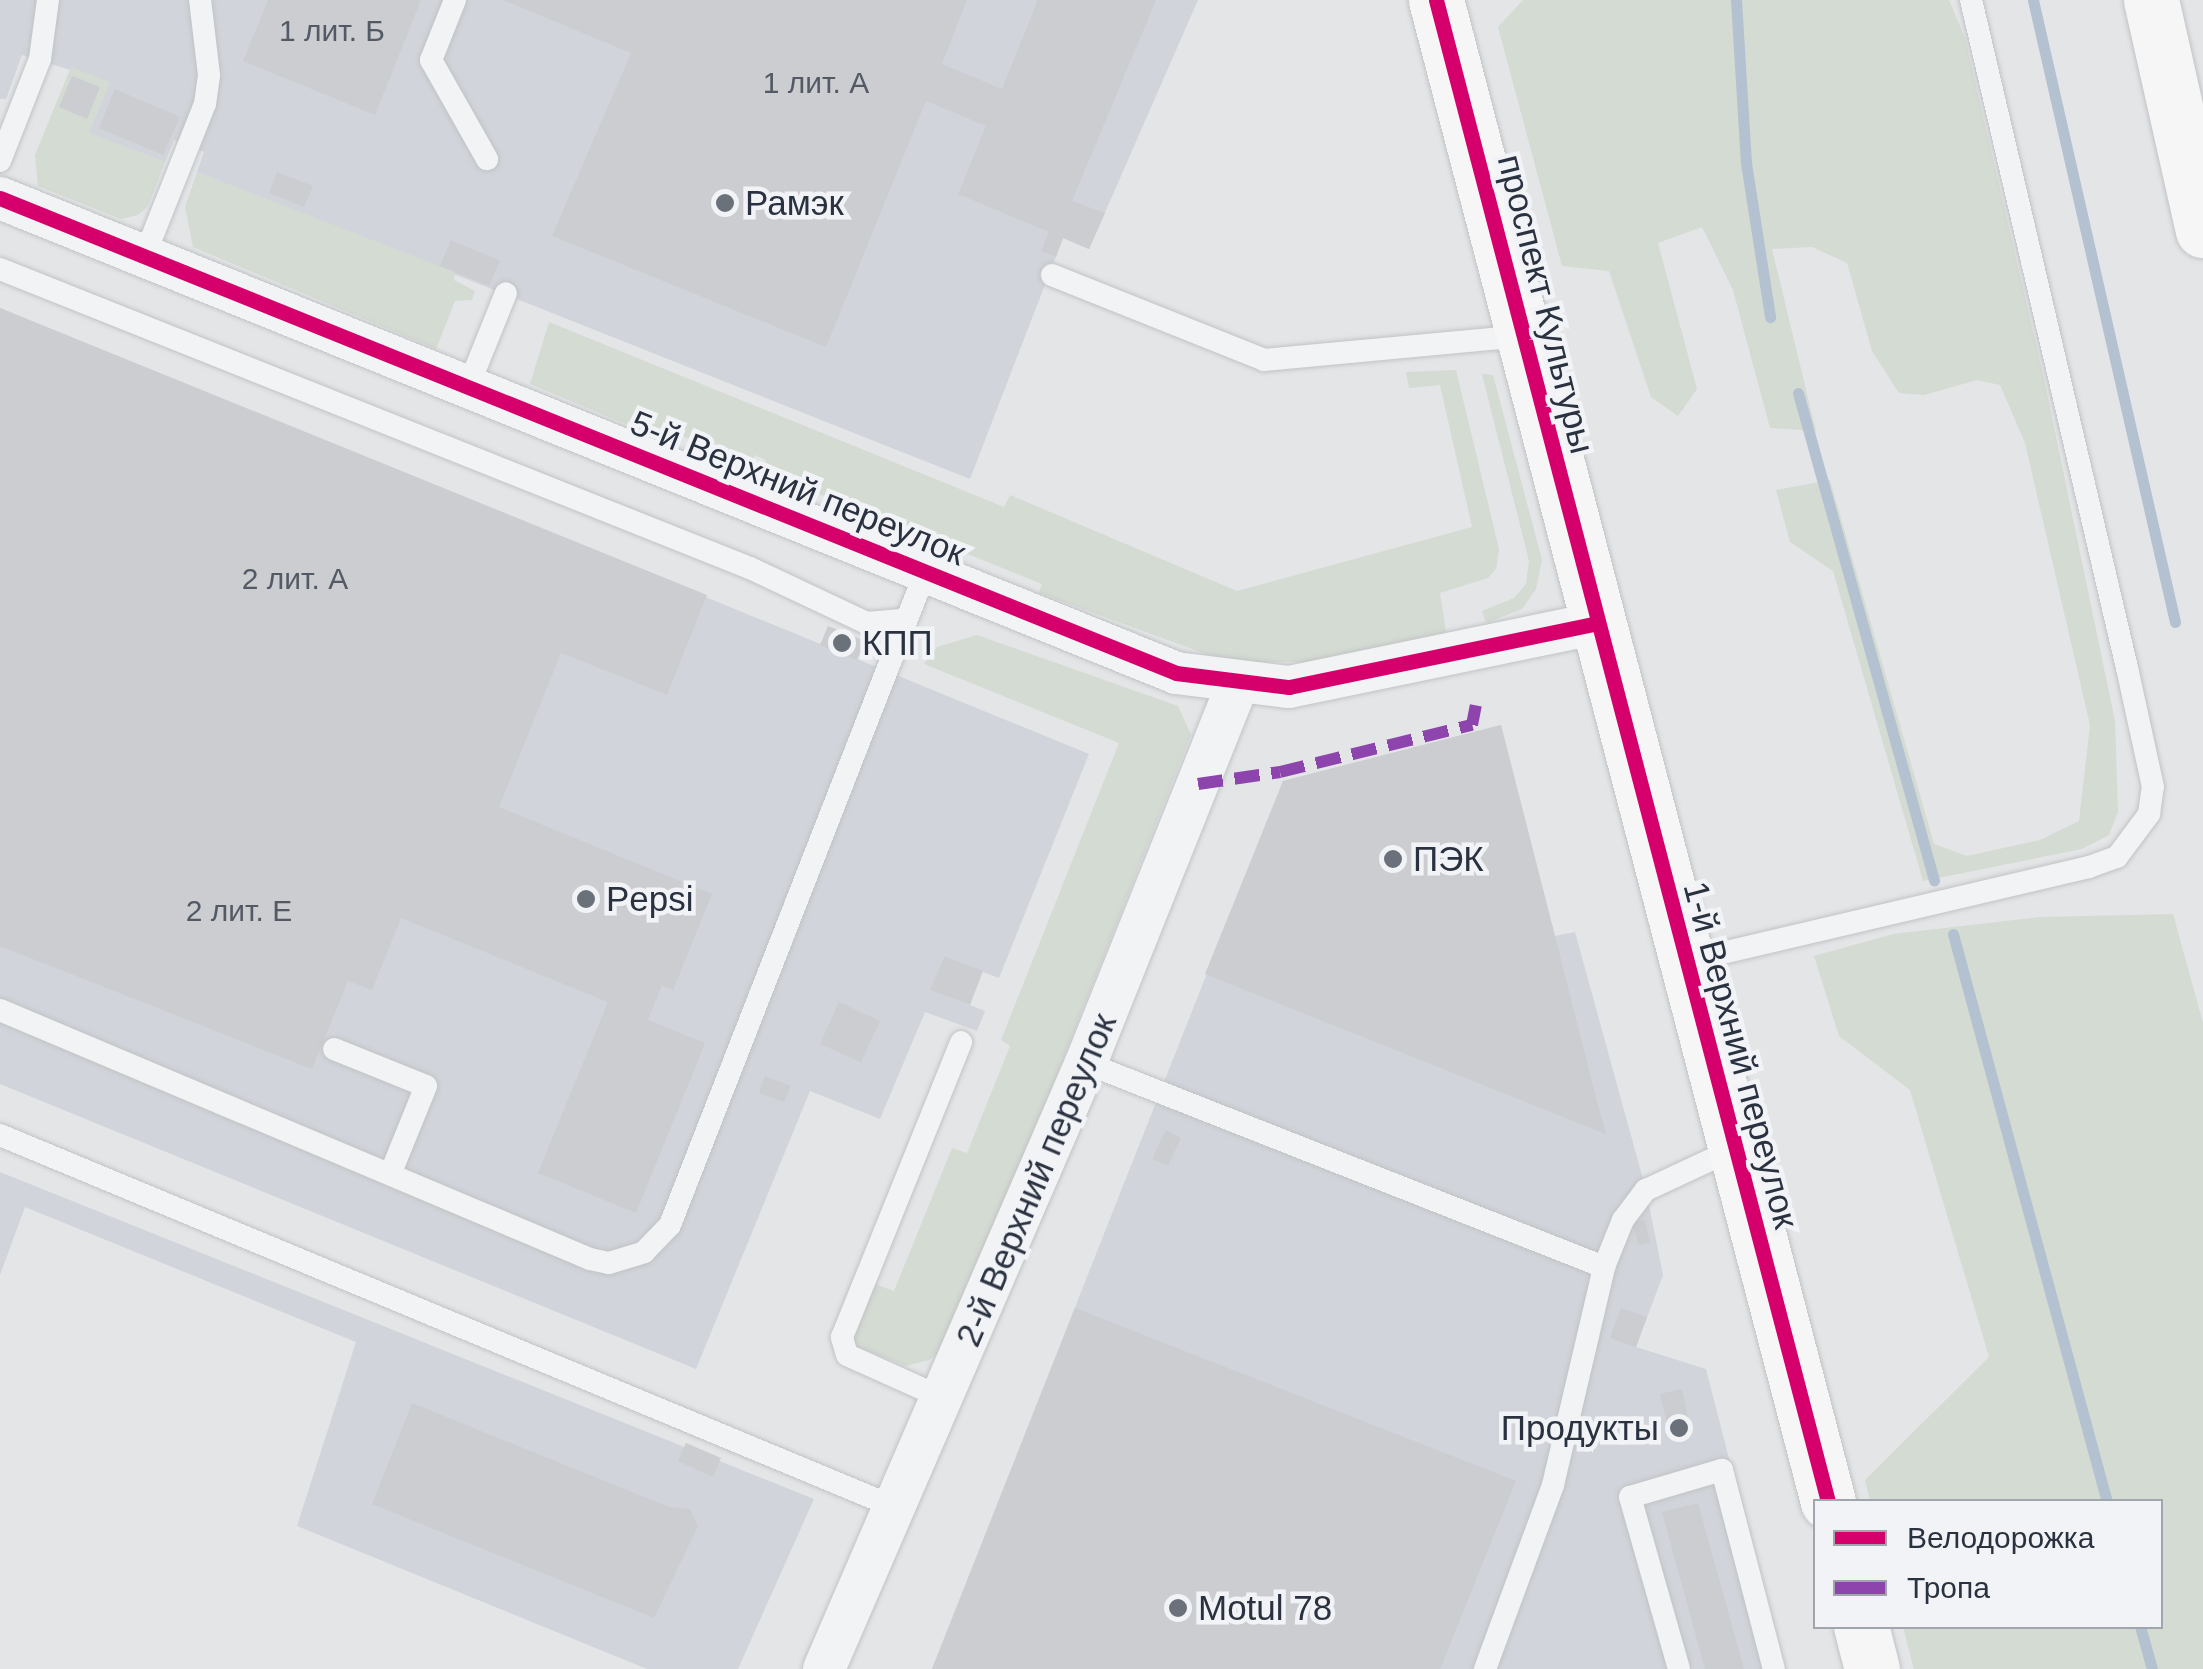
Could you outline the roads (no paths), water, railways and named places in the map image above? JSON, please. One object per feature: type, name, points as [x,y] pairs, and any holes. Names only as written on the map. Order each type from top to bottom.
[{"type":"main road","name":"проспект Культуры","points":[[1436,0],[1597,624]]},
{"type":"main road","points":[[2150,0],[2203,230]]},
{"type":"main road","name":"1-й Верхний переулок","points":[[1597,624],[1827,1499]]},
{"type":"main road","points":[[1862,1629],[1872,1669]]},
{"type":"street","name":"5-й Верхний переулок","points":[[0,198],[1176,673],[1237,685],[1290,687],[1597,624]]},
{"type":"street","name":"2-й Верхний переулок","points":[[824,1669],[892,1506],[945,1399],[1086,1063],[1237,685]]},
{"type":"lane","points":[[0,161],[40,60],[48,0]]},
{"type":"lane","points":[[144,257],[205,104],[209,75],[200,0]]},
{"type":"lane","points":[[455,0],[432,60],[487,159]]},
{"type":"lane","points":[[1686,962],[2089,868],[2117,857],[2149,814],[2153,786],[2131,684],[1971,0]]},
{"type":"lane","points":[[0,270],[750,568],[868,623],[904,620]]},
{"type":"lane","points":[[1052,275],[1264,360],[1524,336]]},
{"type":"lane","points":[[468,387],[506,294]]},
{"type":"lane","points":[[0,1010],[609,1263],[644,1252],[670,1225],[925,573]]},
{"type":"lane","points":[[945,1399],[847,1354],[842,1337],[961,1042]]},
{"type":"lane","points":[[334,1049],[426,1086],[391,1172]]},
{"type":"lane","points":[[1086,1063],[1604,1267]]},
{"type":"lane","points":[[0,1135],[892,1506]]},
{"type":"lane","points":[[1486,1669],[1553,1486],[1604,1267],[1622,1220],[1646,1190],[1734,1149]]},
{"type":"lane","points":[[1679,1669],[1630,1496],[1722,1470],[1774,1669]]},
{"type":"waterway","points":[[1736,0],[1746,163],[1770,317]]},
{"type":"waterway","points":[[2033,0],[2175,622]]},
{"type":"waterway","points":[[1798,393],[1934,880]]},
{"type":"waterway","points":[[1953,934],[2106,1499]]},
{"type":"waterway","points":[[2141,1629],[2152,1669]]},
{"type":"place","name":"Рамэк","points":[[725,203]]},
{"type":"place","name":"КПП","points":[[842,643]]},
{"type":"place","name":"ПЭК","points":[[1393,859]]},
{"type":"place","name":"Pepsi","points":[[586,899]]},
{"type":"place","name":"Продукты","points":[[1679,1428]]},
{"type":"place","name":"Motul 78","points":[[1178,1608]]}]
